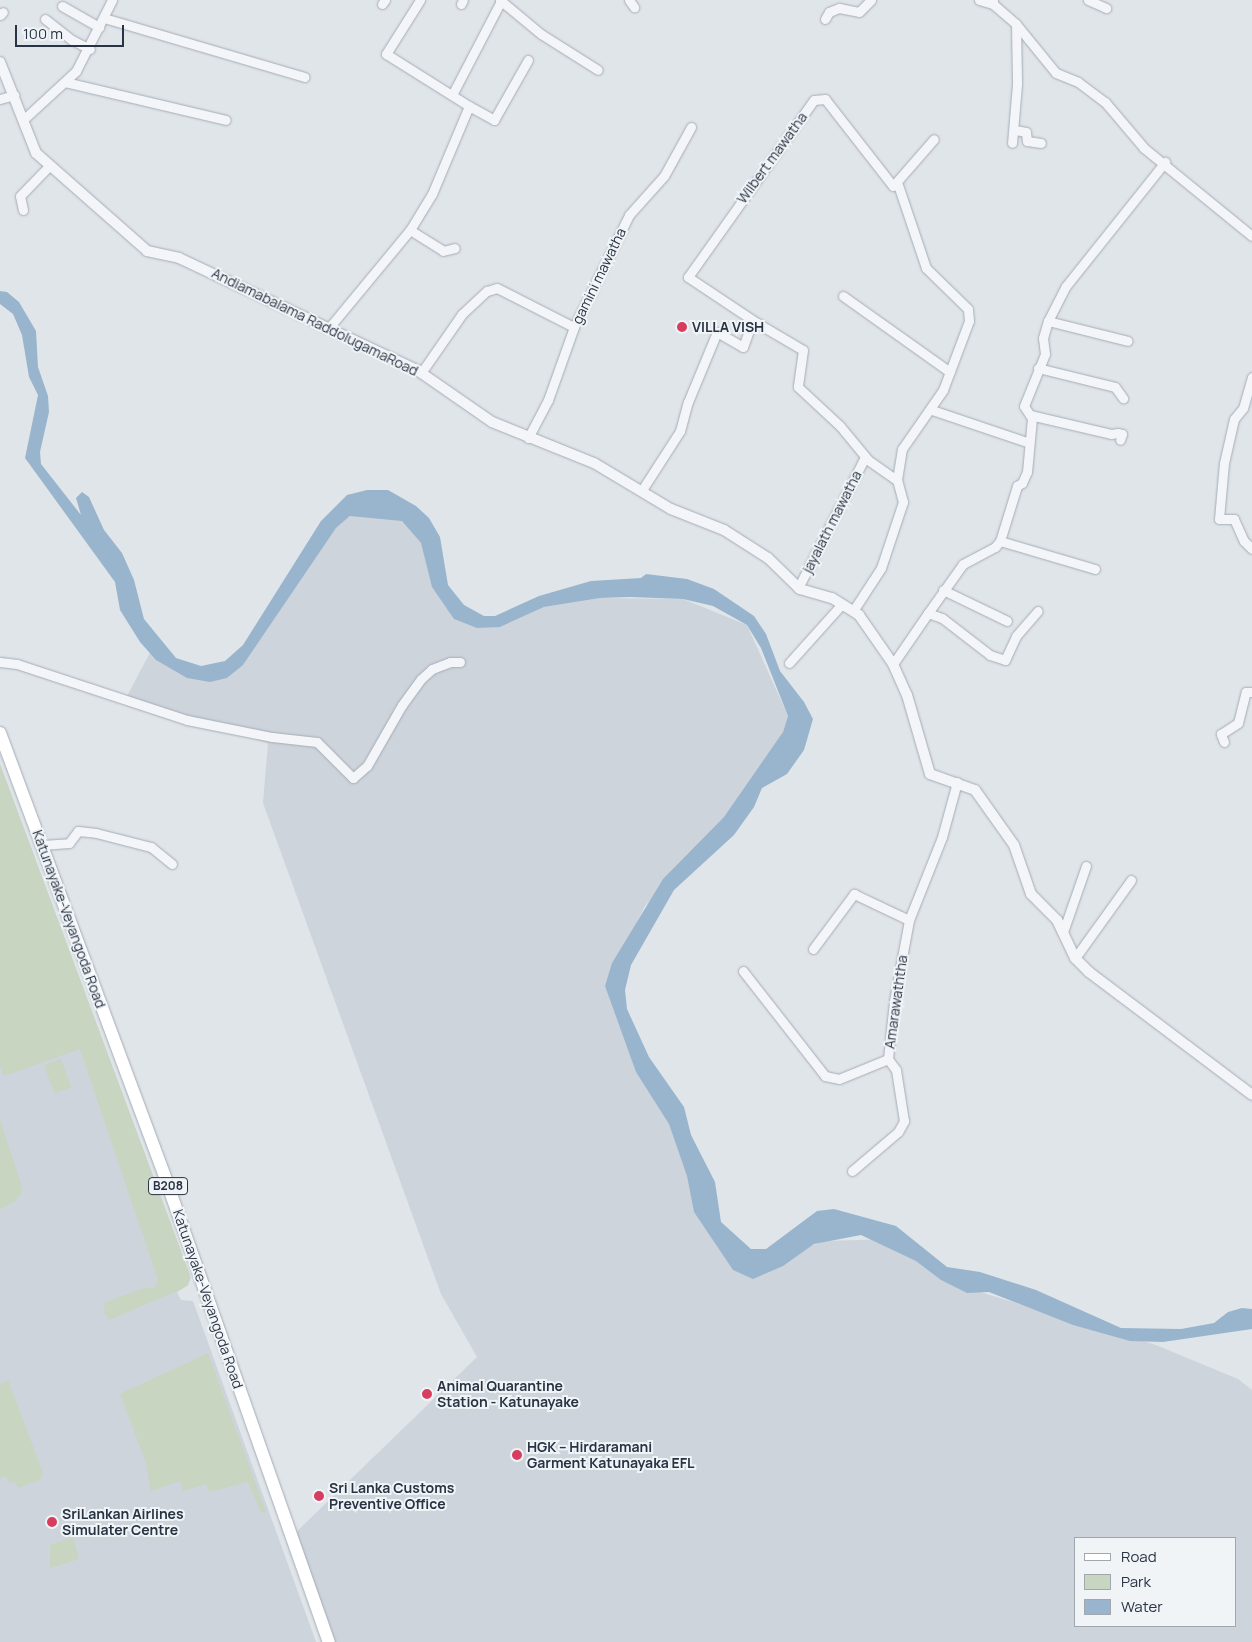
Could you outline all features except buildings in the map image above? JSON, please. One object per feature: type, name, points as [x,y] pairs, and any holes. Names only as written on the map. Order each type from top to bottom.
[{"type":"main road","name":"Katunayake-Veyangoda Road","points":[[0,733],[168,1185],[329,1642]]},
{"type":"street","points":[[24,119],[76,72],[90,49],[112,0]]},
{"type":"street","points":[[420,0],[386,54],[494,120],[528,60]]},
{"type":"street","points":[[452,95],[500,0],[540,34],[598,70]]},
{"type":"street","points":[[825,19],[829,12],[838,8],[859,12],[871,0]]},
{"type":"street","points":[[979,0],[993,2],[1016,24],[1056,73],[1078,82],[1115,110],[1144,148],[1165,162],[1252,236]]},
{"type":"street","points":[[1088,0],[1106,8]]},
{"type":"street","points":[[62,6],[99,27]]},
{"type":"street","points":[[104,18],[304,77]]},
{"type":"street","points":[[45,19],[72,40],[90,49]]},
{"type":"street","points":[[1012,143],[1015,130],[1016,24]]},
{"type":"street","name":"Andiamabalama RaddolugamaRoad","points":[[0,62],[36,153],[49,166],[101,207],[147,251],[179,258],[421,373],[492,422],[594,463],[671,509],[724,530],[768,558],[798,588],[842,604],[859,615],[893,664],[907,695],[925,767],[930,774],[957,782],[975,790],[1014,845],[1031,894],[1057,920],[1075,958],[1089,972],[1252,1095]]},
{"type":"street","points":[[65,82],[226,120]]},
{"type":"street","points":[[0,99],[14,95]]},
{"type":"street","name":"Wilbert mawatha","points":[[756,323],[688,277],[814,100],[825,99],[866,149],[888,183],[898,185]]},
{"type":"street","points":[[328,329],[410,230],[432,194],[469,106]]},
{"type":"street","name":"gamini mawatha","points":[[528,438],[548,400],[574,327],[629,215],[664,176],[691,126]]},
{"type":"street","points":[[1015,130],[1026,132],[1027,141],[1041,142]]},
{"type":"street","points":[[853,611],[881,568],[904,502],[897,480],[902,450],[932,410],[950,372],[968,321],[968,309],[926,268],[898,185],[934,139]]},
{"type":"street","points":[[893,664],[942,590],[963,564],[994,548],[1000,540],[1017,486],[1022,483],[1027,472],[1030,415],[1024,406],[1045,354],[1043,338],[1048,321],[1066,286],[1165,162]]},
{"type":"street","points":[[23,210],[20,196],[49,166]]},
{"type":"street","points":[[410,230],[443,251],[456,248]]},
{"type":"street","points":[[421,373],[462,314],[487,291],[497,288],[574,327]]},
{"type":"street","points":[[843,296],[950,372]]},
{"type":"street","points":[[1048,321],[1128,341]]},
{"type":"street","points":[[642,490],[680,431],[688,402],[717,332],[743,347],[750,328],[756,323],[803,350],[798,387],[840,426],[865,457],[897,480]]},
{"type":"street","points":[[1038,368],[1115,387],[1123,398]]},
{"type":"street","points":[[1252,377],[1243,408],[1234,419],[1224,463],[1219,519],[1234,518],[1244,541],[1252,548]]},
{"type":"street","points":[[932,410],[1028,442]]},
{"type":"street","points":[[1030,415],[1111,434],[1118,432],[1122,434],[1120,440]]},
{"type":"street","name":"jayalath mawatha","points":[[798,588],[865,457]]},
{"type":"street","points":[[1000,540],[1095,569]]},
{"type":"street","points":[[942,590],[1006,621]]},
{"type":"street","points":[[789,664],[842,604]]},
{"type":"street","points":[[928,613],[942,618],[990,655],[1005,660],[1016,636],[1038,611]]},
{"type":"street","points":[[0,662],[17,664],[187,720],[272,737],[317,742],[353,778],[368,766],[402,705],[421,679],[432,669],[450,662],[460,662]]},
{"type":"street","points":[[1224,742],[1220,734],[1238,723],[1246,692],[1252,692]]},
{"type":"street","name":"Amarawaththa","points":[[743,971],[825,1076],[839,1079],[888,1059],[894,1001],[910,920],[942,837],[957,782]]},
{"type":"street","points":[[42,845],[69,842],[78,831],[96,833],[151,847],[172,864]]},
{"type":"street","points":[[1063,932],[1086,866]]},
{"type":"street","points":[[1075,958],[1131,880]]},
{"type":"street","points":[[813,949],[854,894],[910,920]]},
{"type":"street","points":[[852,1171],[898,1132],[904,1122],[896,1070],[888,1059]]},
{"type":"shaded area","points":[[358,510],[395,511],[421,543],[445,606],[500,627],[544,607],[600,598],[683,599],[747,625],[788,716],[772,767],[645,906],[605,986],[681,1130],[716,1232],[748,1269],[824,1241],[891,1239],[946,1282],[1156,1345],[1238,1379],[1252,1390],[1252,1642],[329,1642],[291,1537],[477,1357],[441,1294],[263,803],[268,743],[125,700],[154,645],[170,664],[228,678],[336,528]]},
{"type":"shaded area","points":[[0,764],[191,1278],[188,1285],[177,1292],[181,1300],[193,1301],[316,1642],[0,1642]]},
{"type":"green space","points":[[0,764],[190,1275],[188,1285],[182,1289],[109,1320],[104,1313],[105,1302],[145,1288],[154,1288],[158,1280],[80,1049],[4,1076],[0,1066]]},
{"type":"green space","points":[[61,1059],[71,1087],[54,1093],[44,1065]]},
{"type":"green space","points":[[0,1119],[21,1184],[21,1194],[14,1202],[0,1209]]},
{"type":"green space","points":[[208,1353],[266,1512],[261,1513],[248,1482],[209,1492],[206,1484],[183,1491],[180,1481],[151,1491],[146,1463],[120,1394]]},
{"type":"green space","points":[[8,1380],[43,1473],[40,1480],[18,1488],[15,1481],[8,1483],[6,1476],[0,1478],[0,1384]]},
{"type":"green space","points":[[73,1537],[79,1559],[50,1568],[50,1545]]},
{"type":"water","points":[[0,291],[7,292],[19,302],[36,331],[38,367],[48,396],[49,412],[40,452],[41,464],[81,515],[76,498],[82,492],[89,497],[104,530],[122,553],[134,580],[144,619],[176,658],[201,666],[225,661],[243,645],[321,521],[347,495],[367,490],[388,490],[416,506],[429,518],[440,537],[448,585],[464,605],[484,616],[495,616],[539,596],[591,581],[641,578],[646,574],[687,579],[714,589],[754,616],[766,634],[780,671],[804,702],[813,719],[804,750],[787,774],[762,788],[754,807],[734,835],[674,890],[631,965],[625,990],[627,1009],[649,1057],[684,1107],[691,1135],[715,1182],[721,1222],[751,1249],[766,1249],[817,1211],[834,1209],[896,1226],[947,1267],[980,1272],[1036,1290],[1121,1328],[1181,1329],[1214,1323],[1228,1312],[1242,1308],[1252,1309],[1252,1329],[1163,1342],[1130,1341],[1073,1325],[989,1292],[967,1293],[941,1280],[916,1261],[861,1235],[814,1244],[783,1266],[753,1279],[733,1270],[694,1212],[687,1176],[669,1124],[636,1072],[605,986],[612,963],[663,879],[724,817],[783,732],[788,716],[761,648],[747,625],[713,606],[683,599],[630,597],[600,598],[544,607],[500,627],[477,628],[454,619],[432,587],[421,543],[402,521],[350,516],[336,528],[243,665],[227,678],[210,682],[187,678],[156,660],[140,642],[120,610],[115,582],[25,458],[38,395],[29,377],[22,335],[13,314],[0,304]]},
{"type":"place","name":"VILLA VISH","points":[[682,327]]},
{"type":"place","name":"Animal Quarantine Station - Katunayake","points":[[427,1394]]},
{"type":"place","name":"HGK – Hirdaramani Garment Katunayaka EFL","points":[[517,1455]]},
{"type":"place","name":"Sri Lanka Customs Preventive Office","points":[[319,1496]]},
{"type":"place","name":"SriLankan Airlines Simulater Centre","points":[[52,1522]]}]
